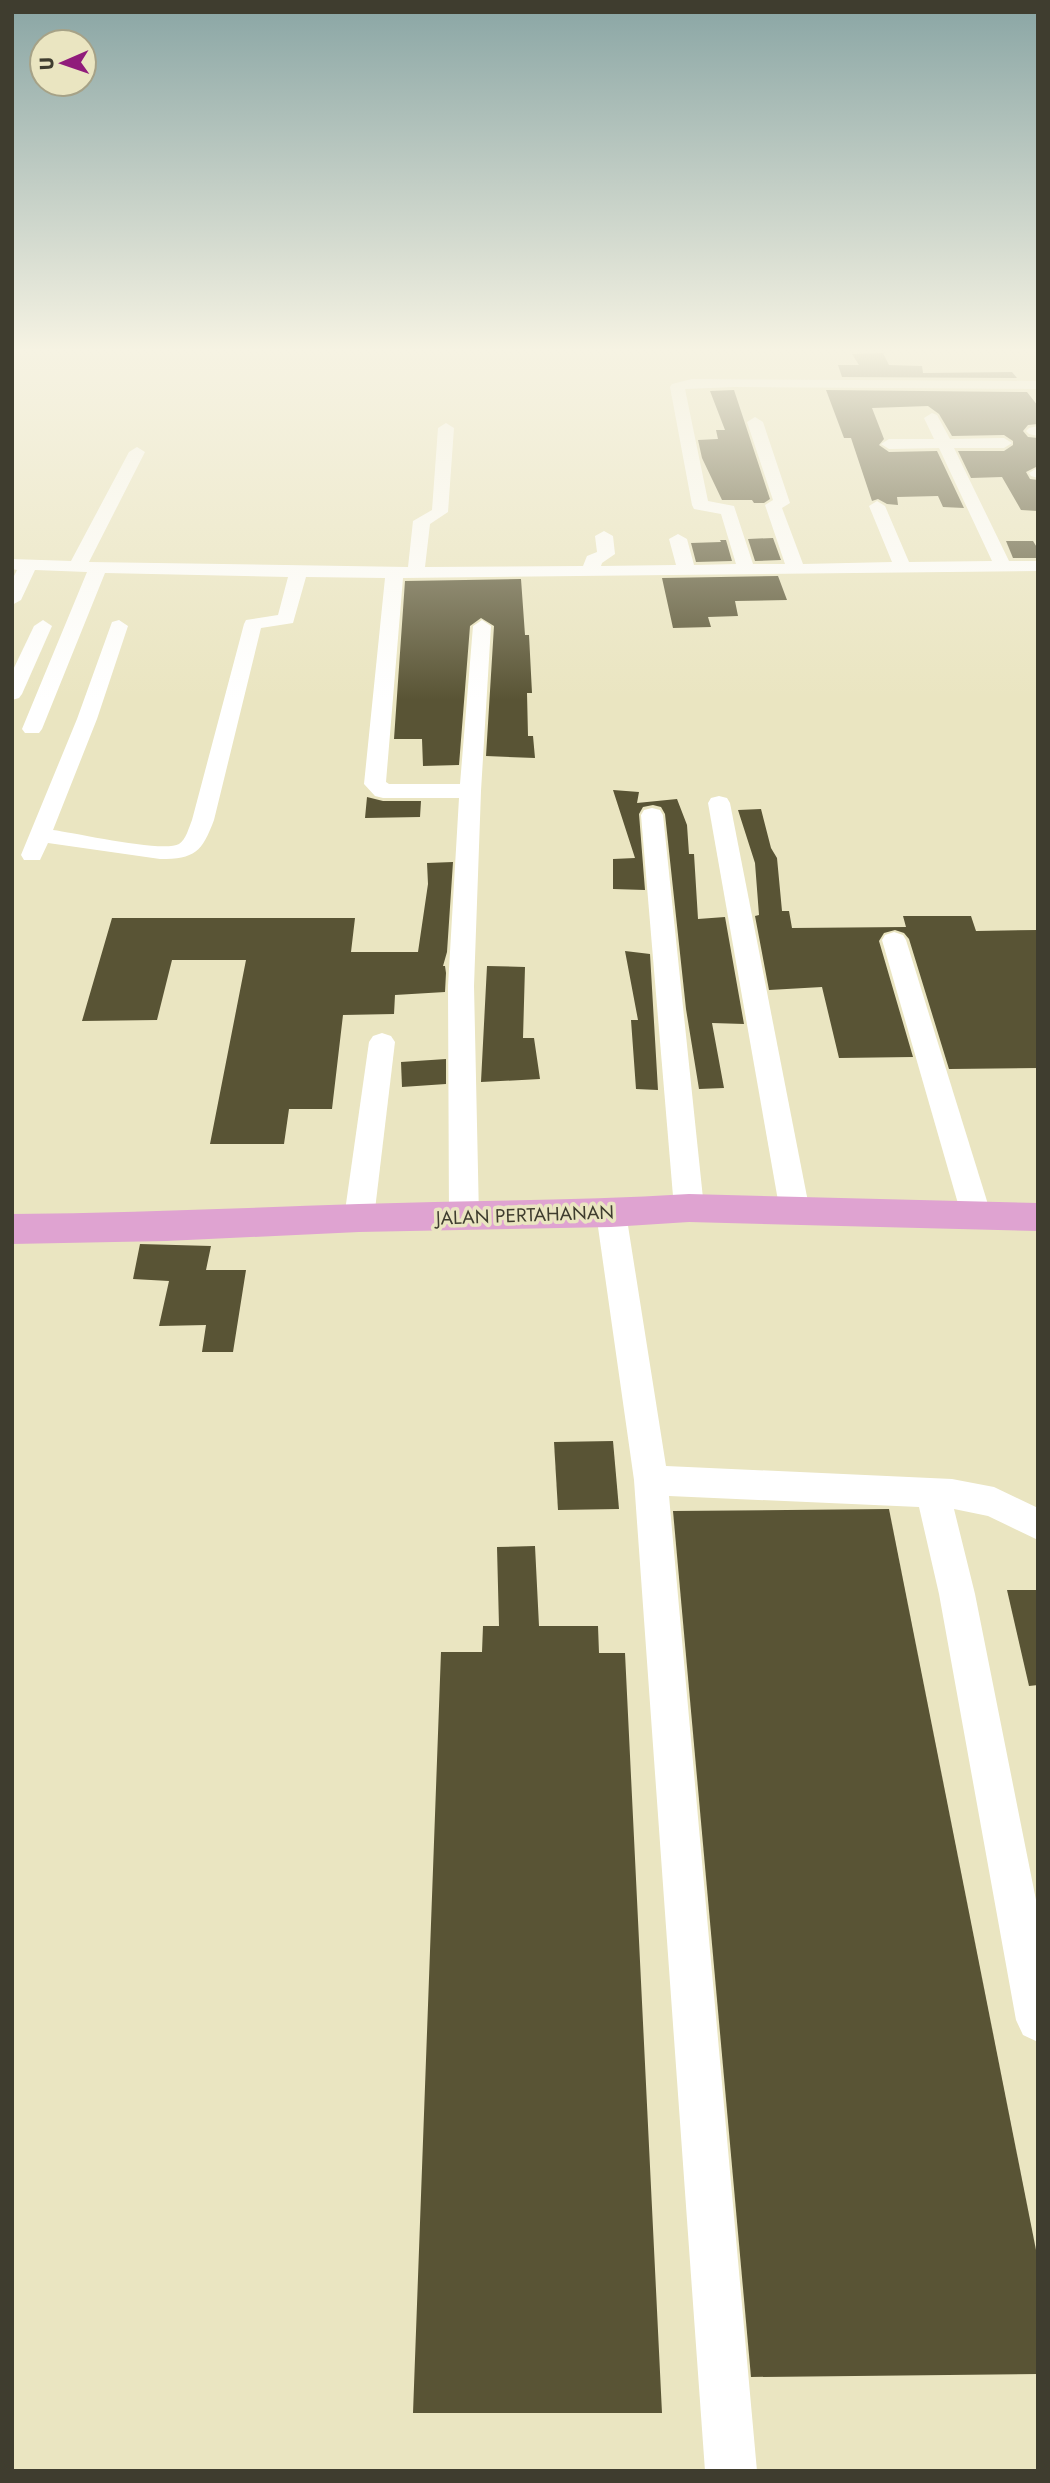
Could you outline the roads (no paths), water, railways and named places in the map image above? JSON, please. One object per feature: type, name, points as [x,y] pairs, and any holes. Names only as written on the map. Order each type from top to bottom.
[{"type":"main road","name":"JALAN PERTAHANAN","points":[[12,1229],[166,1227],[359,1217],[611,1213],[689,1208],[1038,1217]]},
{"type":"street","points":[[78,565],[127,469]]},
{"type":"street","points":[[443,469],[440,512],[422,521],[406,571],[375,784],[383,791],[470,791]]},
{"type":"street","points":[[692,469],[700,505],[728,510],[746,569]]},
{"type":"street","points":[[771,469],[782,503],[774,505],[796,569]]},
{"type":"street","points":[[957,469],[1003,566]]},
{"type":"street","points":[[877,506],[903,568]]},
{"type":"street","points":[[592,570],[593,560],[606,554],[604,536]]},
{"type":"street","points":[[678,539],[686,570]]},
{"type":"street","points":[[12,600],[21,564],[299,571],[1038,566]]},
{"type":"street","points":[[32,729],[99,566]]},
{"type":"street","points":[[40,835],[154,852],[182,851],[192,845],[203,820],[251,629],[259,622],[286,619],[299,571]]},
{"type":"street","points":[[12,694],[43,626]]},
{"type":"street","points":[[32,855],[87,719],[119,626]]},
{"type":"street","points":[[464,1217],[461,986],[470,791],[482,626]]},
{"type":"street","points":[[719,803],[795,1212]]},
{"type":"street","points":[[652,815],[689,1208]]},
{"type":"street","points":[[894,940],[976,1214]]},
{"type":"street","points":[[359,1217],[382,1042]]},
{"type":"street","points":[[611,1213],[651,1480],[731,2471]]},
{"type":"street","points":[[651,1480],[933,1493],[994,1502],[1038,1525]]},
{"type":"street","points":[[933,1493],[957,1594],[1038,2020]]}]
